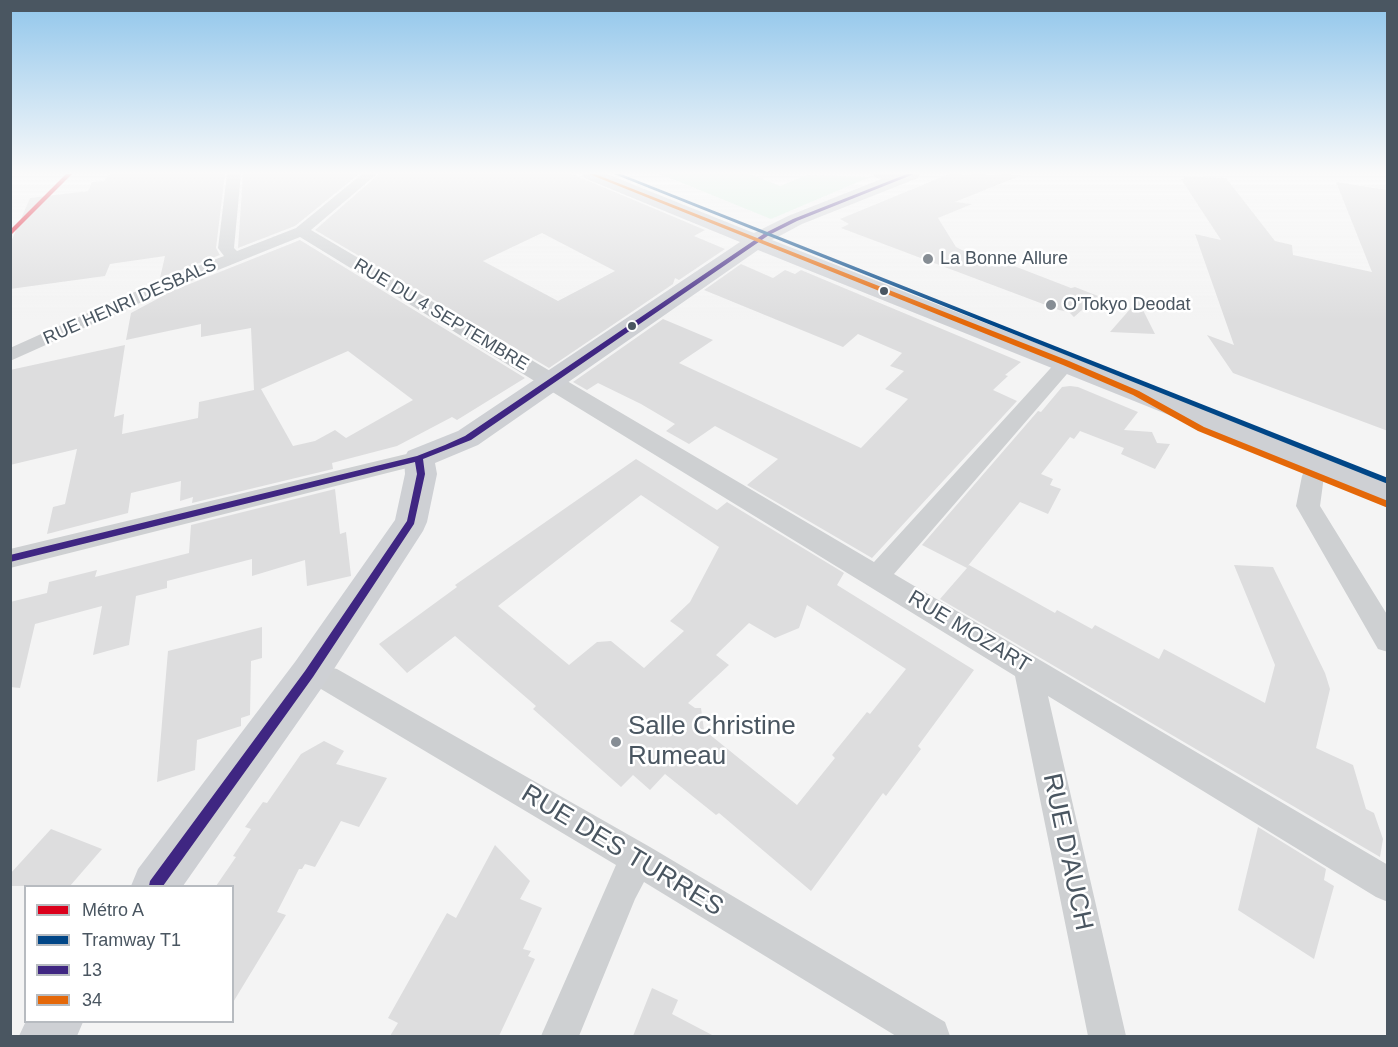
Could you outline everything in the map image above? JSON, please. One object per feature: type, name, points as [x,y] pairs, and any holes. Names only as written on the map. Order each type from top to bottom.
[{"type":"main road","points":[[712,223],[1388,492]]},
{"type":"main road","points":[[156,885],[309,674],[411,522],[421,474],[419,458],[468,438],[757,241],[790,223]]},
{"type":"main road","points":[[1136,393],[1193,426],[1388,505]]},
{"type":"main road","points":[[46,1036],[56,1023]]},
{"type":"street","points":[[229,223],[226,248],[232,257]]},
{"type":"street","name":"RUE HENRI DESBALS","points":[[10,354],[232,257],[301,231],[311,223]]},
{"type":"street","name":"RUE DU 4 SEPTEMBRE","points":[[301,231],[550,380]]},
{"type":"street","points":[[877,576],[1066,363]]},
{"type":"street","name":"RUE MOZART","points":[[550,380],[1388,885]]},
{"type":"street","points":[[10,559],[419,458]]},
{"type":"street","points":[[1314,476],[1310,484],[1308,506],[1388,641]]},
{"type":"street","name":"RUE D'AUCH","points":[[1027,667],[1107,1036]]},
{"type":"street","name":"RUE DES TURRES","points":[[309,674],[327,678],[638,859],[931,1036]]},
{"type":"street","points":[[560,1036],[622,888],[638,859]]},
{"type":"building","points":[[19,223],[219,223],[216,248],[220,255],[160,278],[165,256],[110,264],[105,276],[10,289],[10,244]]},
{"type":"building","points":[[240,223],[299,223],[295,226],[238,248]]},
{"type":"building","points":[[323,223],[688,223],[705,230],[694,236],[725,249],[679,280],[675,278],[673,284],[549,368],[315,230]],"holes":[[[542,233],[615,271],[558,301],[483,261]]]},
{"type":"building","points":[[847,223],[941,223],[956,247],[968,253],[996,259],[1098,296],[1074,317],[1069,312],[841,228],[849,224]]},
{"type":"building","points":[[1210,223],[1261,223],[1275,241],[1292,245],[1293,255],[1372,272],[1352,223],[1388,223],[1388,431],[1233,373],[1207,335],[1234,345],[1195,234],[1221,240]]},
{"type":"building","points":[[300,240],[525,378],[457,420],[452,417],[397,446],[332,463],[333,469],[192,503],[193,497],[180,501],[181,481],[131,493],[128,513],[47,534],[53,507],[65,504],[77,449],[10,465],[10,370],[125,345],[114,417],[124,414],[122,434],[198,418],[199,402],[254,390],[251,328],[201,337],[201,324],[126,340],[131,313],[172,291]],"holes":[[[348,351],[413,400],[346,438],[335,430],[315,441],[293,446],[261,389]]]},
{"type":"building","points":[[741,264],[773,278],[785,270],[795,274],[801,270],[1021,362],[1005,375],[1008,376],[993,390],[1017,401],[872,558],[747,485],[778,459],[715,426],[689,444],[666,431],[675,424],[641,404],[598,383],[587,390],[573,382],[663,319],[713,340],[679,363],[861,448],[908,399],[885,389],[904,371],[890,366],[902,353],[858,334],[843,347],[704,290]]},
{"type":"building","points":[[1138,300],[1155,334],[1110,332]]},
{"type":"building","points":[[1062,387],[1078,387],[1138,412],[1124,430],[1152,432],[1157,443],[1170,444],[1155,469],[1121,454],[1124,448],[1080,431],[1074,439],[1070,437],[1041,474],[1053,479],[1050,485],[1061,489],[1048,514],[1020,502],[967,567],[969,565],[1055,613],[1057,610],[1092,629],[1095,625],[1159,659],[1164,649],[1265,703],[1275,665],[1234,565],[1273,567],[1325,673],[1330,689],[1316,748],[1353,765],[1366,809],[1374,813],[1383,839],[1380,857],[940,599],[967,568],[922,545],[1038,411],[1041,412]]},
{"type":"building","points":[[636,459],[717,510],[727,502],[844,573],[837,585],[974,670],[918,746],[921,749],[886,796],[883,793],[811,891],[719,813],[716,815],[665,774],[650,790],[633,775],[621,787],[533,709],[536,706],[455,636],[407,673],[379,644],[457,587],[455,585]],"holes":[[[641,495],[719,547],[690,602],[670,621],[684,631],[644,668],[611,641],[597,642],[569,665],[498,606]],[[807,605],[906,669],[870,714],[867,712],[832,755],[835,758],[797,805],[704,730],[701,708],[695,708],[688,703],[729,665],[716,655],[749,623],[775,638],[799,628]]]},
{"type":"building","points":[[335,489],[340,534],[346,532],[351,576],[307,586],[305,560],[252,576],[252,559],[167,581],[167,588],[136,596],[129,645],[93,655],[102,606],[35,624],[20,688],[10,687],[10,602],[47,593],[49,582],[97,570],[95,577],[189,553],[191,525]]},
{"type":"building","points":[[262,627],[262,658],[251,661],[250,715],[241,718],[241,726],[197,740],[195,770],[157,782],[168,651]]},
{"type":"building","points":[[324,741],[344,751],[336,764],[387,778],[359,827],[341,821],[315,867],[305,864],[302,869],[299,869],[277,912],[286,915],[234,1001],[234,885],[217,885],[236,857],[233,856],[251,829],[245,827],[263,802],[267,803],[301,754]]},
{"type":"building","points":[[1258,827],[1326,869],[1324,880],[1334,886],[1314,959],[1238,910]]},
{"type":"building","points":[[51,829],[102,849],[71,885],[10,886],[10,874]]},
{"type":"building","points":[[495,845],[530,881],[520,899],[542,908],[523,949],[531,951],[528,956],[535,959],[499,1036],[390,1036],[398,1023],[388,1018],[447,913],[456,918]]},
{"type":"building","points":[[652,988],[678,1000],[672,1014],[714,1036],[633,1036]]},
{"type":"metro line","name":"A","points":[[10,234],[21,223]]},
{"type":"tram line","name":"T1","points":[[740,223],[1388,481]]},
{"type":"transit line","name":"34","points":[[714,223],[1066,363],[1136,393],[1201,429],[1388,505]]},
{"type":"transit line","name":"13","points":[[10,559],[419,458],[448,447],[468,438],[767,234],[789,223]]},
{"type":"transit line","name":"13","points":[[156,885],[309,674],[411,522],[421,474],[419,458]]},
{"type":"place","name":"La Bonne Allure","points":[[928,259]]},
{"type":"place","name":"O'Tokyo Deodat","points":[[1051,305]]},
{"type":"place","name":"Salle Christine Rumeau","points":[[616,742]]}]
